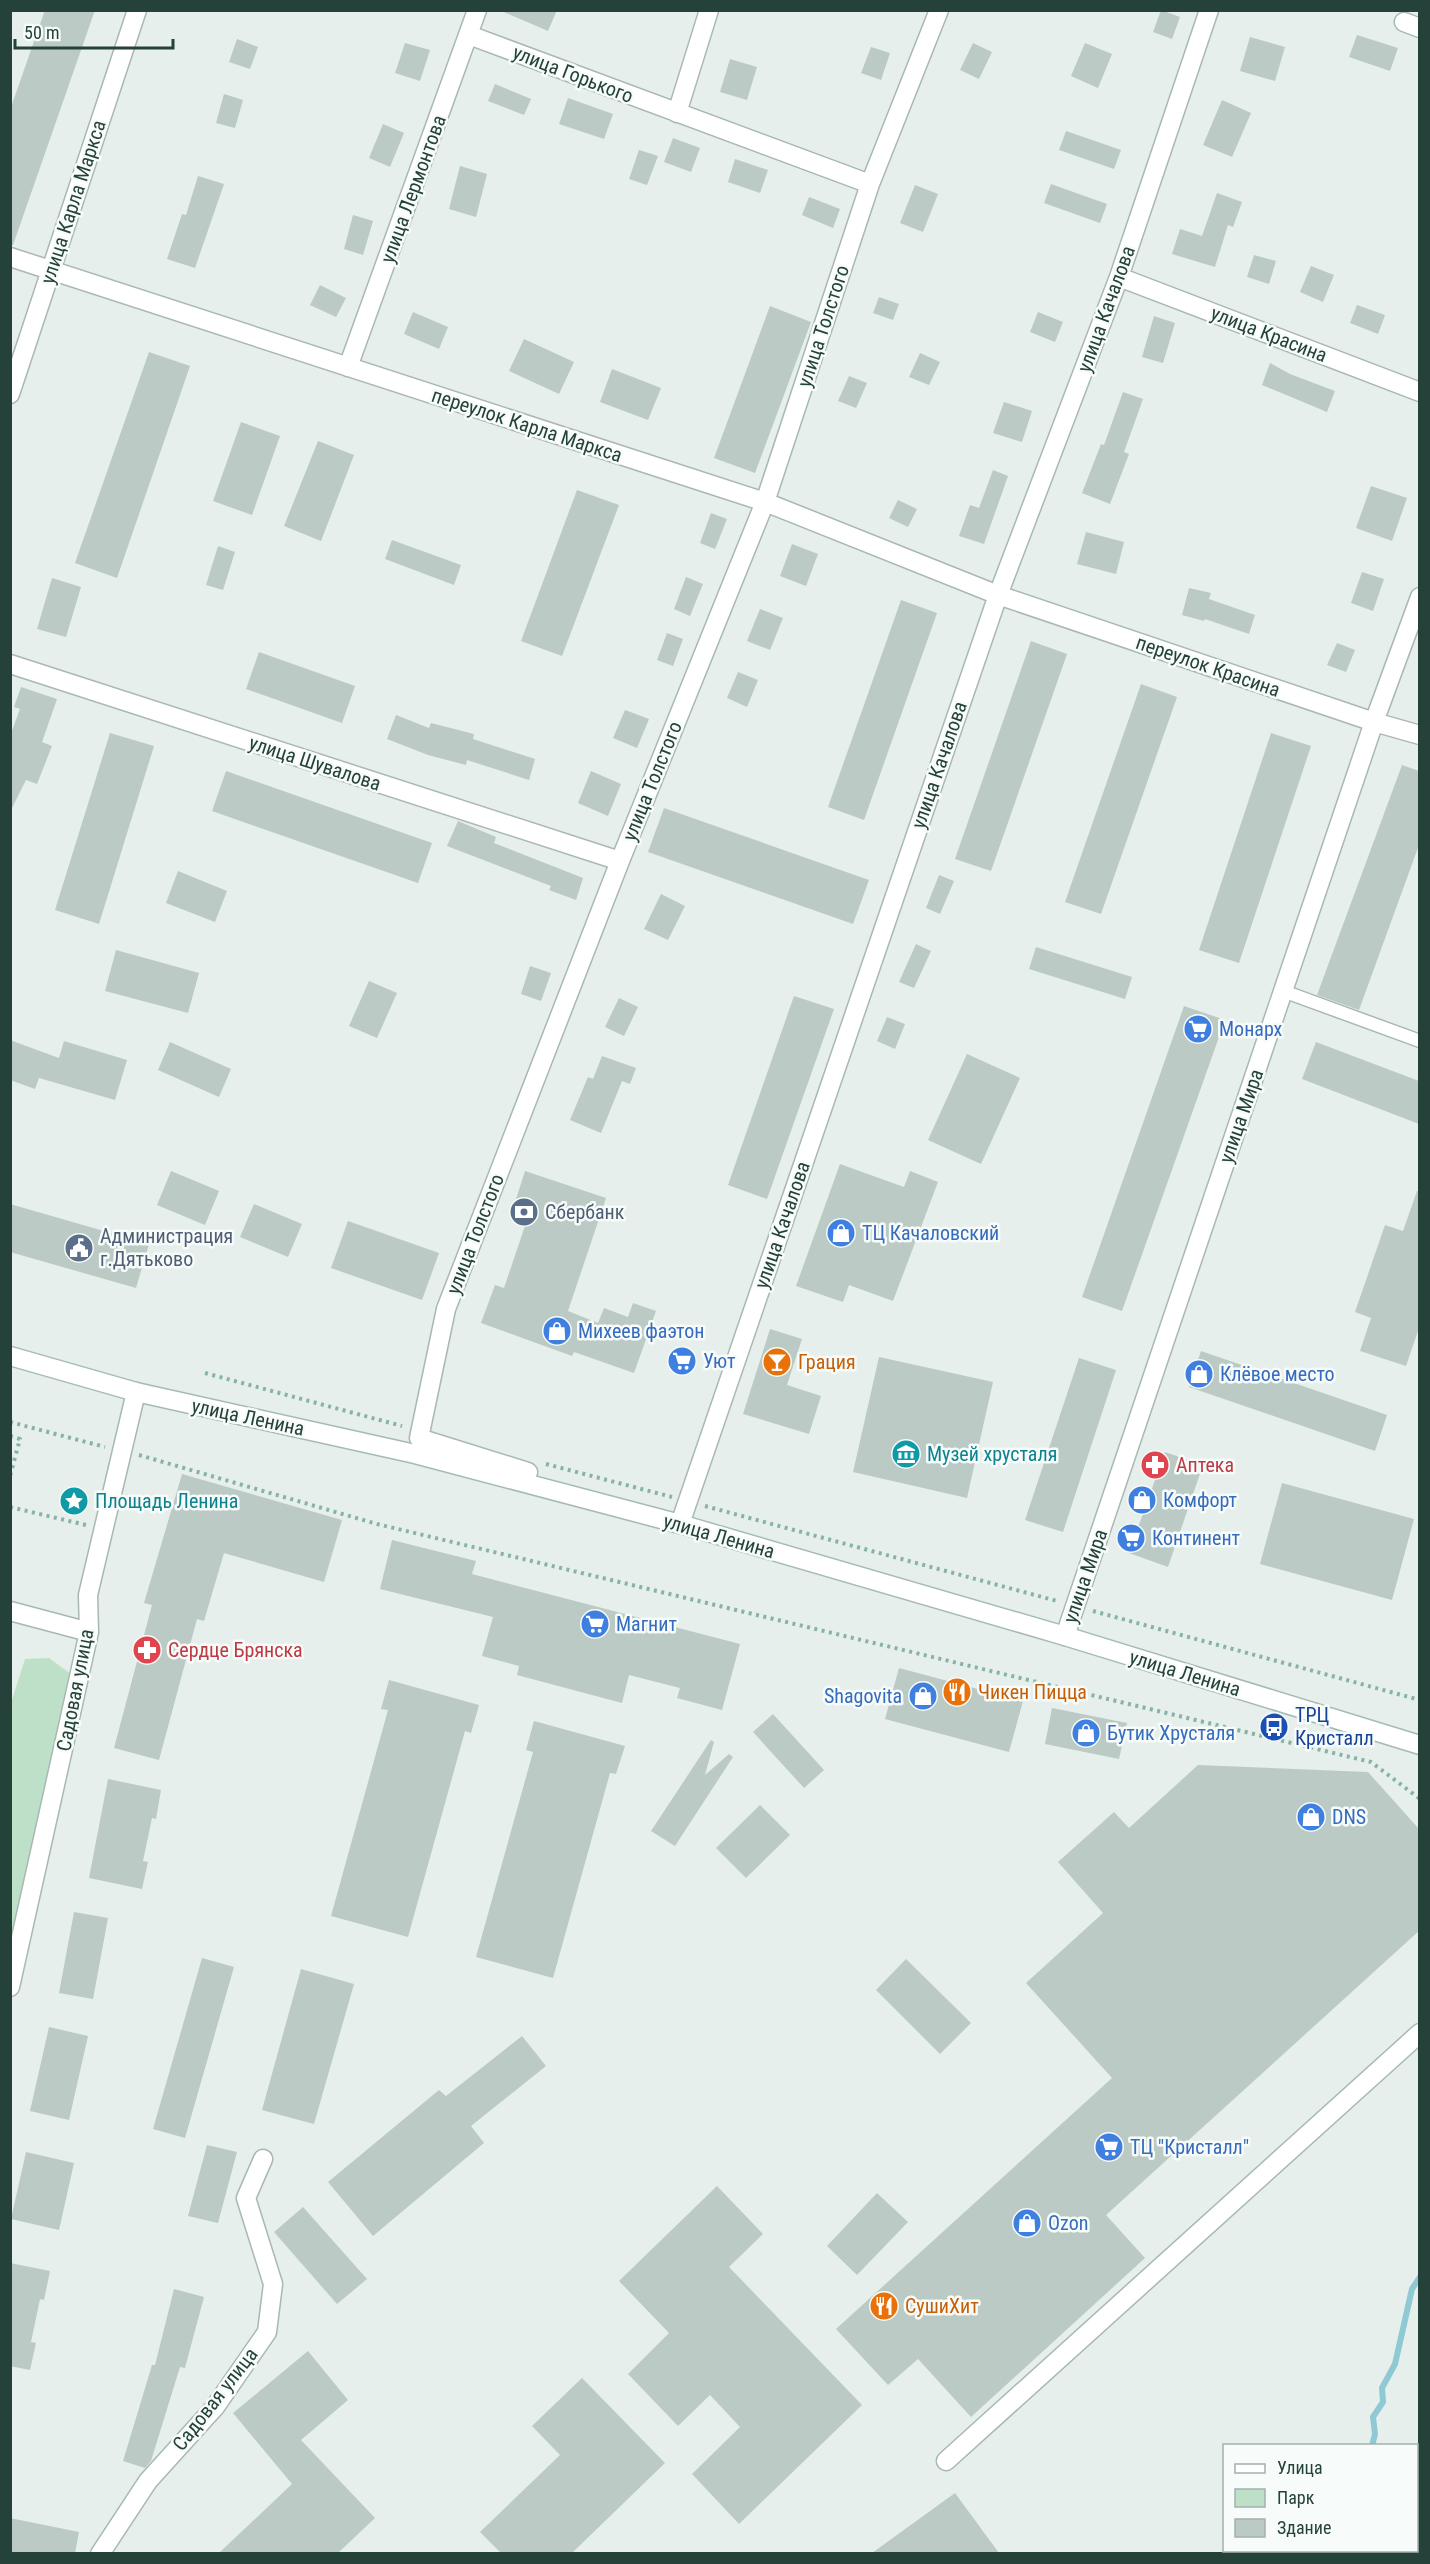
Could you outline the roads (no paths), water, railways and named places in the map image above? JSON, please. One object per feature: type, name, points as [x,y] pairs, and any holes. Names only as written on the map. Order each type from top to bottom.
[{"type":"street","name":"улица Карла Маркса","points":[[10,394],[137,10]]},
{"type":"street","name":"улица Лермонтова","points":[[348,367],[477,10]]},
{"type":"street","points":[[677,113],[709,10]]},
{"type":"street","name":"улица Толстого","points":[[524,1482],[528,1472],[420,1438],[446,1309],[620,861],[765,502],[870,184],[939,10]]},
{"type":"street","name":"улица Качалова","points":[[680,1524],[998,595],[1119,277],[1209,10]]},
{"type":"street","name":"улица Горького","points":[[469,35],[870,184]]},
{"type":"street","name":"переулок Карла Маркса","points":[[10,257],[50,268],[765,502],[998,595]]},
{"type":"street","name":"улица Красина","points":[[1119,277],[1419,392]]},
{"type":"street","name":"переулок Красина","points":[[998,595],[1374,722],[1419,735]]},
{"type":"street","name":"улица Мира","points":[[1065,1636],[1374,722],[1419,597]]},
{"type":"street","name":"улица Шувалова","points":[[10,664],[620,861]]},
{"type":"street","name":"улица Ленина","points":[[10,1356],[136,1392],[415,1454],[680,1524],[1065,1636],[1419,1745]]},
{"type":"street","name":"Садовая улица","points":[[10,1987],[89,1632],[88,1595],[136,1392]]},
{"type":"street","points":[[10,1611],[89,1632]]},
{"type":"street","points":[[946,2461],[1419,2033]]},
{"type":"street","name":"Садовая улица","points":[[100,2553],[148,2481],[215,2407],[267,2332],[273,2284],[246,2198],[263,2159]]},
{"type":"lane","points":[[1283,991],[1419,1041]]},
{"type":"waterway","points":[[1372,2444],[1375,2434],[1373,2417],[1383,2402],[1382,2388],[1395,2364],[1412,2289],[1420,2277]]},
{"type":"place","name":"Монарх","points":[[1198,1029]]},
{"type":"place","name":"Сбербанк","points":[[524,1212]]},
{"type":"place","name":"ТЦ Качаловский","points":[[841,1233]]},
{"type":"place","name":"Администрация г.Дятьково","points":[[79,1248]]},
{"type":"place","name":"Михеев фаэтон","points":[[557,1331]]},
{"type":"place","name":"Уют","points":[[682,1361]]},
{"type":"place","name":"Грация","points":[[777,1362]]},
{"type":"place","name":"Клёвое место","points":[[1199,1374]]},
{"type":"place","name":"Музей хрусталя","points":[[906,1454]]},
{"type":"place","name":"Аптека","points":[[1155,1465]]},
{"type":"place","name":"Комфорт","points":[[1142,1500]]},
{"type":"place","name":"Площадь Ленина","points":[[74,1501]]},
{"type":"place","name":"Континент","points":[[1131,1538]]},
{"type":"place","name":"Магнит","points":[[595,1624]]},
{"type":"place","name":"Сердце Брянска","points":[[147,1650]]},
{"type":"place","name":"Чикен Пицца","points":[[957,1692]]},
{"type":"place","name":"Shagovita","points":[[923,1696]]},
{"type":"place","name":"ТРЦ Кристалл","points":[[1274,1727]]},
{"type":"place","name":"Бутик Хрусталя","points":[[1086,1733]]},
{"type":"place","name":"DNS","points":[[1311,1817]]},
{"type":"place","name":"ТЦ \"Кристалл\"","points":[[1109,2147]]},
{"type":"place","name":"Ozon","points":[[1027,2223]]},
{"type":"place","name":"СушиХит","points":[[884,2306]]}]
